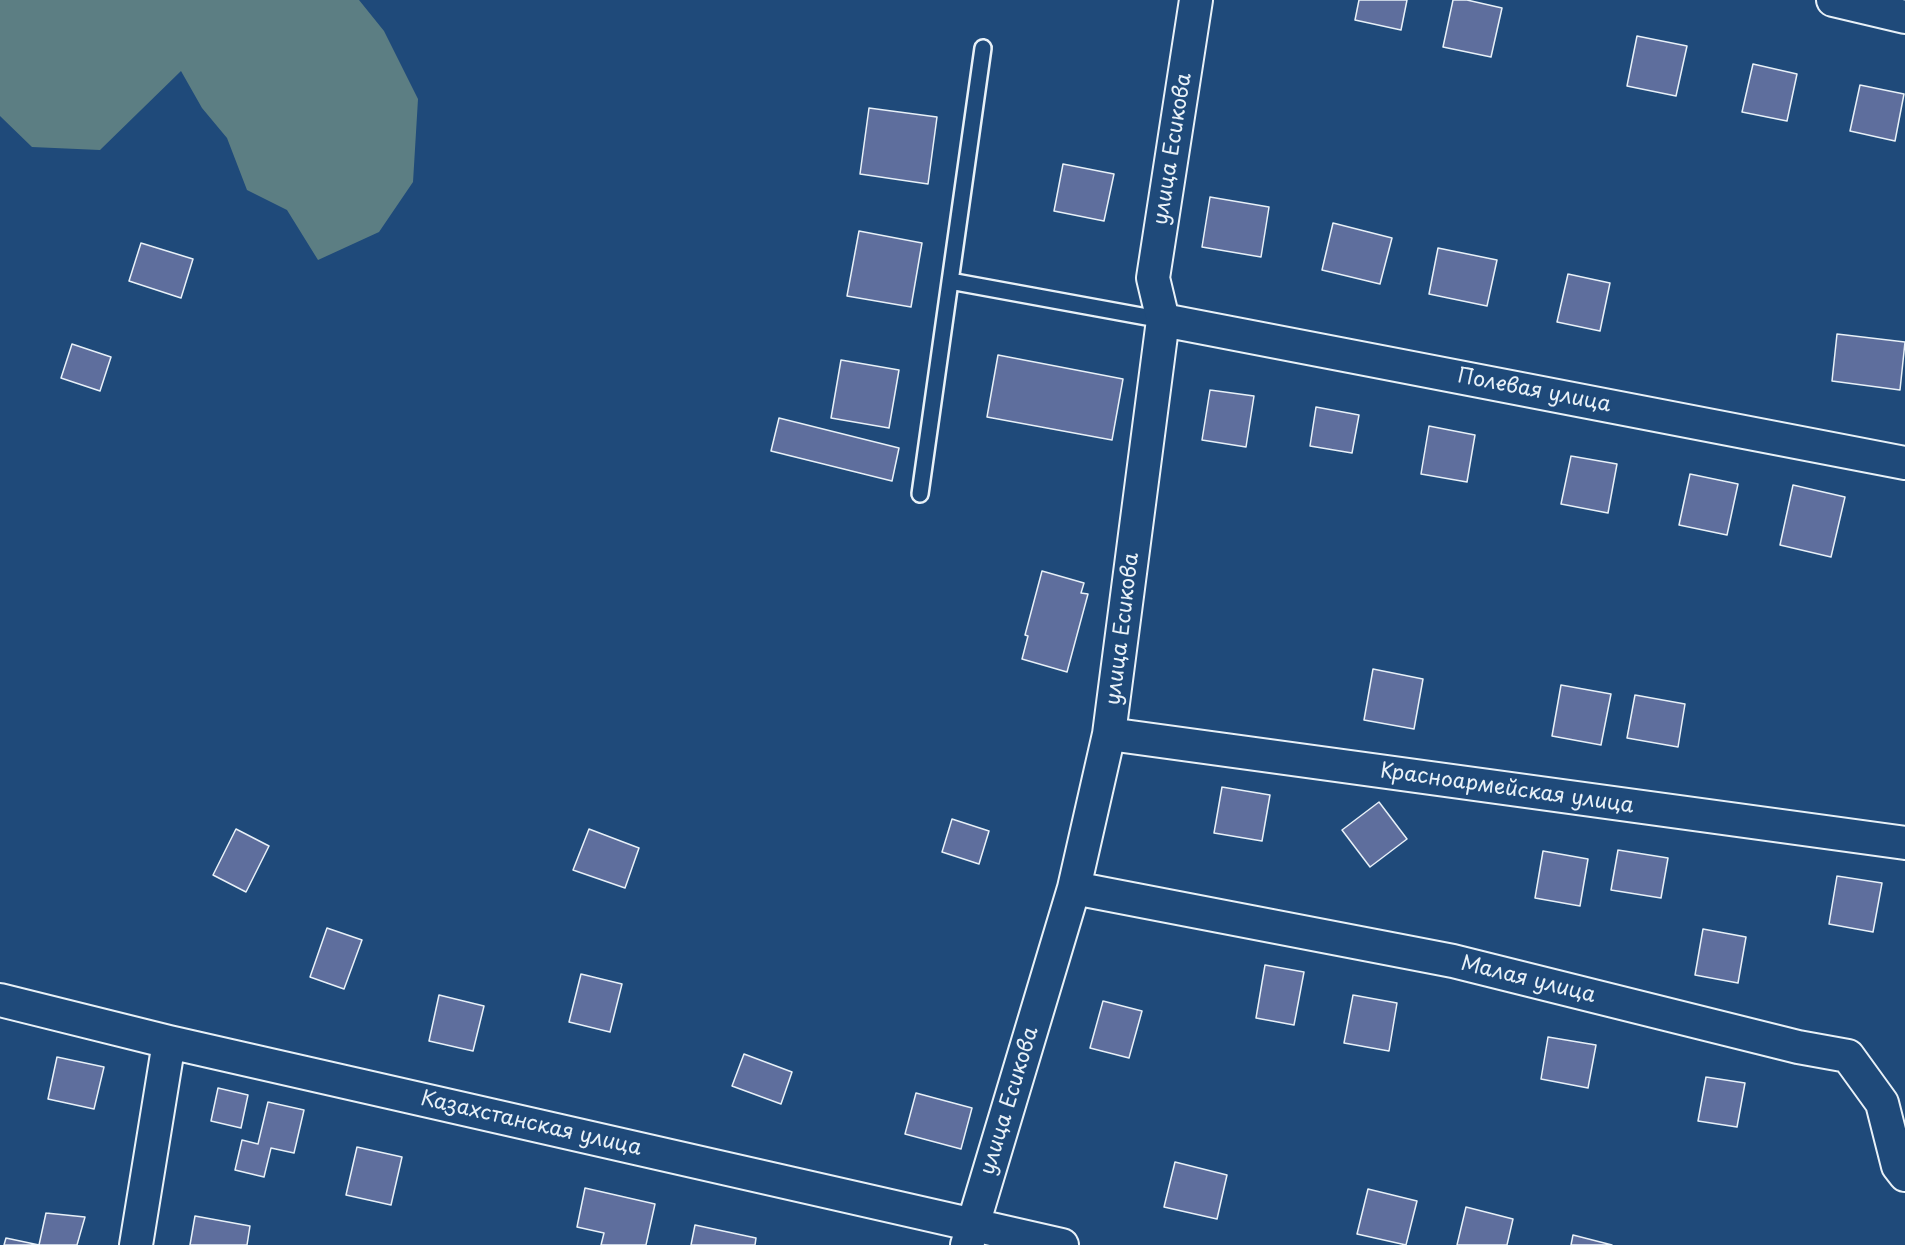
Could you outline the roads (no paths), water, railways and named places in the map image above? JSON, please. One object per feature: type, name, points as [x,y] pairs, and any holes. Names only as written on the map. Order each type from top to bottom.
[{"type":"street","name":"улица Есикова","points":[[970,1234],[1074,888],[1109,734],[1163,320],[1153,278],[1196,0]]},
{"type":"street","points":[[1833,0],[1905,18]]},
{"type":"street","name":"Полевая улица","points":[[1163,320],[1905,463]]},
{"type":"street","name":"Красноармейская улица","points":[[1109,734],[1905,843]]},
{"type":"street","name":"Малая улица","points":[[1074,888],[1453,961],[1798,1047],[1848,1056],[1882,1103],[1898,1166],[1905,1175]]},
{"type":"street","name":"Казахстанская улица","points":[[0,1000],[970,1234],[1062,1245]]},
{"type":"street","points":[[136,1245],[169,1042]]},
{"type":"lane","points":[[920,494],[983,48]]},
{"type":"lane","points":[[950,281],[1163,320]]}]
